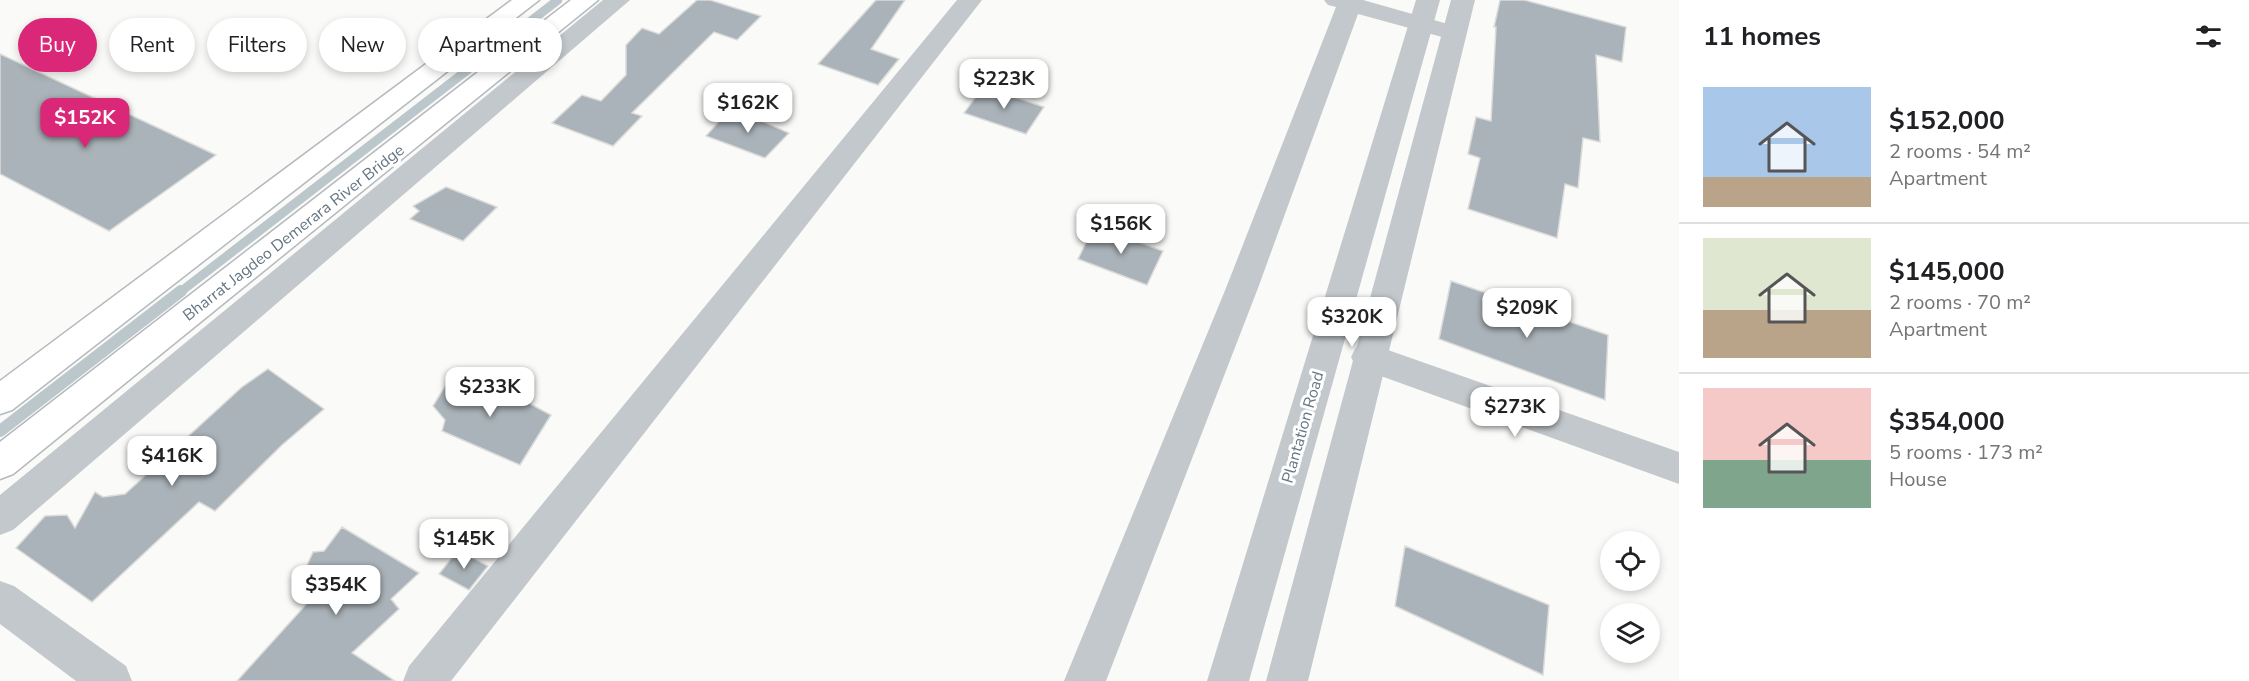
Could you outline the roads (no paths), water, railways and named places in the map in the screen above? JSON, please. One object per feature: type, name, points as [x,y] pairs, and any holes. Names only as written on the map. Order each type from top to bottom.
[{"type":"main road","points":[[0,400],[526,0]]},
{"type":"main road","name":"Bharrat Jagdeo Demerara River Bridge","points":[[0,463],[586,0]]},
{"type":"street","points":[[0,518],[618,0]]},
{"type":"street","points":[[424,681],[970,0]]},
{"type":"street","points":[[1287,681],[1368,357],[1462,0]]},
{"type":"street","points":[[1085,681],[1242,288],[1346,1],[1424,12],[1453,33]]},
{"type":"street","name":"Plantation Road","points":[[1228,681],[1424,12]]},
{"type":"street","points":[[1368,357],[1679,468]]},
{"type":"street","points":[[0,600],[111,681]]},
{"type":"waterway","points":[[179,293],[558,0]]},
{"type":"waterway","points":[[0,431],[181,291]]}]
